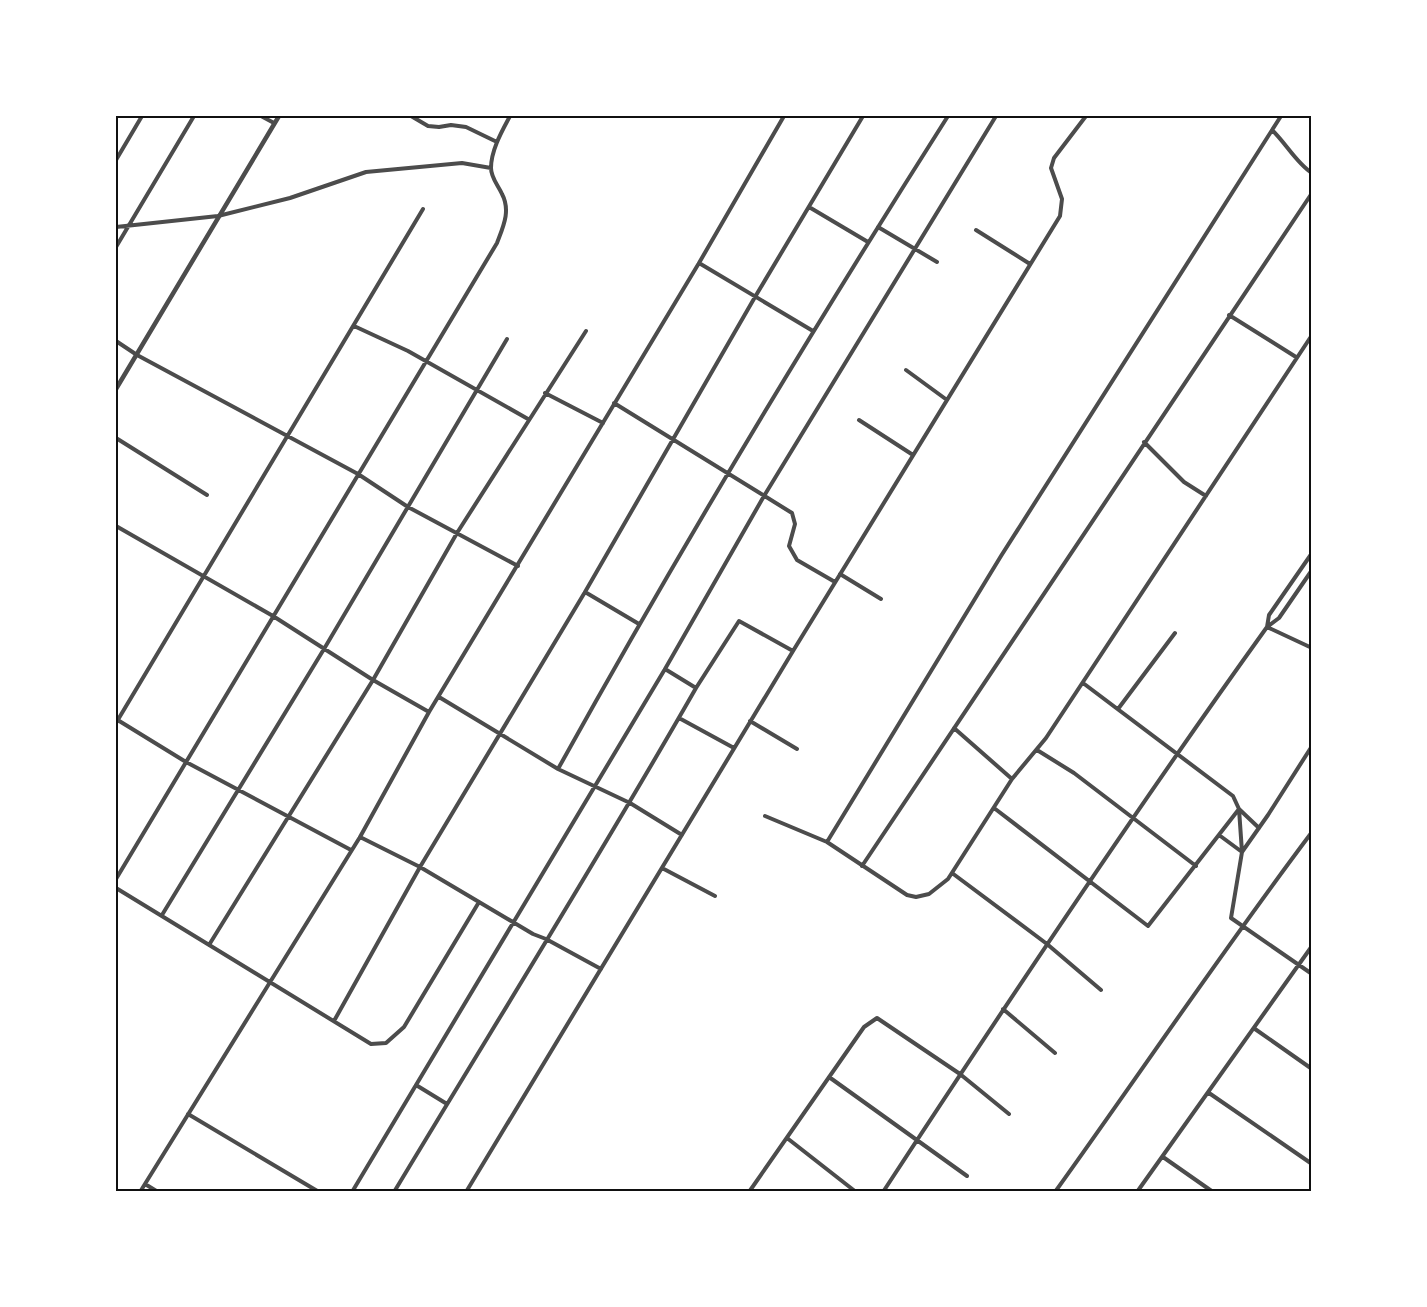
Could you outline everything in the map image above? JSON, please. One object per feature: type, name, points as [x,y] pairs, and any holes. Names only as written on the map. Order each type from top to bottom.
[{"type":"street","points":[[116,160],[142,116]]},
{"type":"street","points":[[116,246],[194,116]]},
{"type":"street","points":[[261,116],[274,123]]},
{"type":"street","points":[[116,389],[279,116]]},
{"type":"street","points":[[411,116],[428,126],[466,127],[497,142]]},
{"type":"street","points":[[116,879],[497,243],[507,208],[493,180],[490,168],[497,142],[510,116]]},
{"type":"street","points":[[140,1191],[360,837],[429,712],[699,263],[784,116]]},
{"type":"street","points":[[334,1021],[420,867],[585,592],[755,297],[863,116]]},
{"type":"street","points":[[558,769],[639,624],[728,474],[868,242],[948,116]]},
{"type":"street","points":[[352,1191],[665,669],[764,496],[996,116]]},
{"type":"street","points":[[466,1191],[734,747],[1060,216],[1062,199],[1051,168],[1054,158],[1086,116]]},
{"type":"street","points":[[827,842],[1001,556],[1281,116]]},
{"type":"street","points":[[1272,130],[1285,142],[1303,167],[1311,173]]},
{"type":"street","points":[[116,227],[218,216],[290,198],[366,172],[462,163],[490,168]]},
{"type":"street","points":[[862,866],[1311,193]]},
{"type":"street","points":[[809,207],[868,242]]},
{"type":"street","points":[[351,850],[237,790],[116,721],[423,209]]},
{"type":"street","points":[[878,227],[937,262]]},
{"type":"street","points":[[976,230],[1030,264]]},
{"type":"street","points":[[699,263],[813,332]]},
{"type":"street","points":[[1229,315],[1296,357]]},
{"type":"street","points":[[354,326],[385,339],[528,419]]},
{"type":"street","points":[[209,945],[373,681],[457,533],[586,331]]},
{"type":"street","points":[[765,816],[827,842],[907,895],[916,897],[929,894],[948,879],[1012,779],[1037,750],[1083,683],[1311,334]]},
{"type":"street","points":[[162,915],[324,649],[507,339]]},
{"type":"street","points":[[116,342],[358,474],[408,507],[518,566]]},
{"type":"street","points":[[906,370],[947,400]]},
{"type":"street","points":[[545,393],[603,423]]},
{"type":"street","points":[[614,403],[792,513],[795,524],[789,546],[797,560],[835,582]]},
{"type":"street","points":[[859,420],[913,455]]},
{"type":"street","points":[[116,438],[207,495]]},
{"type":"street","points":[[1144,442],[1184,482],[1206,495]]},
{"type":"street","points":[[116,526],[273,616],[373,681],[429,712]]},
{"type":"street","points":[[1268,627],[1269,615],[1311,553]]},
{"type":"street","points":[[883,1191],[1176,754],[1268,627],[1279,618],[1311,570]]},
{"type":"street","points":[[840,574],[881,598]]},
{"type":"street","points":[[585,592],[639,624]]},
{"type":"street","points":[[394,1191],[630,803],[696,688],[739,621],[793,651]]},
{"type":"street","points":[[1268,627],[1311,648]]},
{"type":"street","points":[[1118,709],[1175,633]]},
{"type":"street","points":[[665,669],[696,688]]},
{"type":"street","points":[[1083,683],[1233,796],[1239,808],[1259,828]]},
{"type":"street","points":[[439,697],[558,769],[630,803],[682,835]]},
{"type":"street","points":[[679,718],[734,747]]},
{"type":"street","points":[[750,721],[797,749]]},
{"type":"street","points":[[954,728],[1012,779]]},
{"type":"street","points":[[1242,852],[1311,746]]},
{"type":"street","points":[[1037,750],[1074,773],[1196,866]]},
{"type":"street","points":[[994,808],[1148,927],[1239,808]]},
{"type":"street","points":[[1239,808],[1242,852],[1231,918],[1311,974]]},
{"type":"street","points":[[1055,1191],[1241,926],[1311,832]]},
{"type":"street","points":[[1219,835],[1242,852]]},
{"type":"street","points":[[360,837],[420,867],[533,934],[601,969]]},
{"type":"street","points":[[662,868],[715,896]]},
{"type":"street","points":[[952,873],[1047,944],[1101,990]]},
{"type":"street","points":[[116,888],[371,1044],[386,1043],[404,1027],[478,902]]},
{"type":"street","points":[[1137,1191],[1209,1093],[1311,946]]},
{"type":"street","points":[[1003,1009],[1054,1053]]},
{"type":"street","points":[[749,1191],[864,1027],[877,1017],[960,1074],[1009,1114]]},
{"type":"street","points":[[1254,1029],[1311,1069]]},
{"type":"street","points":[[829,1077],[967,1176]]},
{"type":"street","points":[[416,1085],[447,1104]]},
{"type":"street","points":[[1209,1093],[1311,1164]]},
{"type":"street","points":[[188,1114],[319,1191]]},
{"type":"street","points":[[787,1138],[856,1191]]},
{"type":"street","points":[[1163,1157],[1213,1191]]},
{"type":"street","points":[[145,1184],[158,1191]]}]
